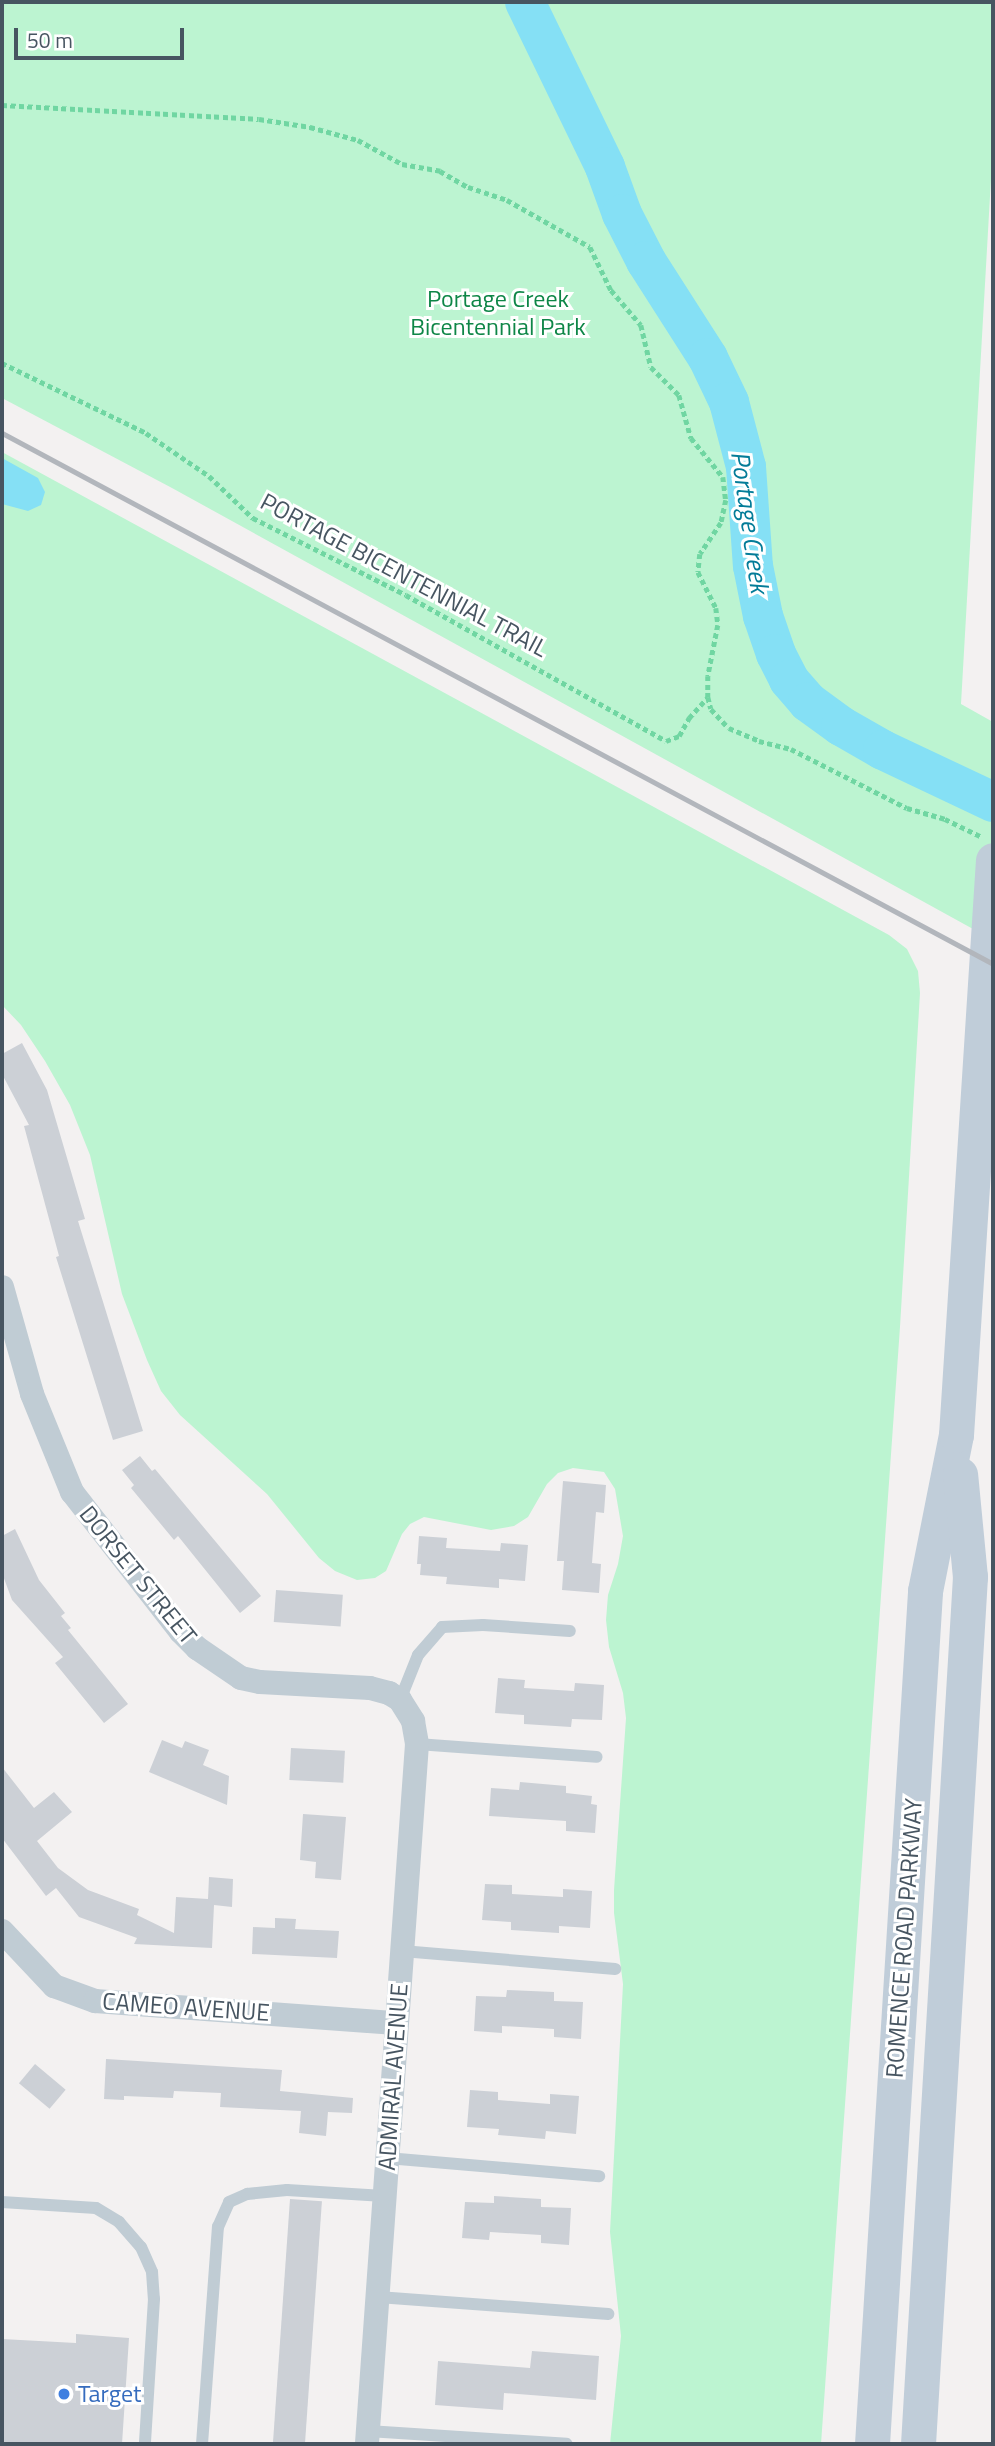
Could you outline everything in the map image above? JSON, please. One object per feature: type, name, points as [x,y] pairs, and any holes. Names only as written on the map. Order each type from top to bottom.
[{"type":"street","name":"ROMENCE ROAD PARKWAY","points":[[872,2444],[925,1591],[956,1435],[987,848]]},
{"type":"street","name":"DORSET STREET","points":[[2,1287],[32,1394],[72,1492],[181,1632],[197,1648],[241,1678],[260,1682],[370,1688],[389,1693],[404,1705]]},
{"type":"street","name":"ROMENCE ROAD PARKWAY","points":[[918,2444],[970,1577],[956,1435]]},
{"type":"street","name":"ADMIRAL AVENUE","points":[[368,2438],[417,1744],[404,1705]]},
{"type":"street","name":"CAMEO AVENUE","points":[[2,1931],[54,1986],[95,2001],[396,2022]]},
{"type":"street","points":[[890,2161],[934,2164]]},
{"type":"lane","points":[[404,1705],[418,1655],[442,1627],[484,1625],[570,1632]]},
{"type":"lane","points":[[417,1744],[597,1757]]},
{"type":"lane","points":[[402,1951],[615,1969]]},
{"type":"lane","points":[[387,2158],[599,2176]]},
{"type":"lane","points":[[202,2444],[218,2227],[229,2202],[247,2194],[287,2190],[384,2196]]},
{"type":"lane","points":[[2,2202],[96,2208],[119,2222],[141,2248],[152,2272],[154,2299],[145,2444]]},
{"type":"lane","points":[[378,2297],[608,2314]]},
{"type":"lane","points":[[368,2438],[567,2444]]},
{"type":"path","points":[[2,105],[259,119],[310,127],[358,139],[402,164],[440,171],[468,187],[507,200],[590,247],[611,290],[641,325],[652,367],[679,395],[691,438],[723,477],[726,500],[721,523],[700,554],[698,572],[716,608],[718,625],[708,697],[711,709],[729,728],[759,741],[791,749],[907,808],[945,819],[987,848]]},
{"type":"path","name":"PORTAGE BICENTENNIAL TRAIL","points":[[2,363],[146,433],[209,475],[253,518],[406,596],[666,741],[679,736],[689,718],[708,697]]},
{"type":"green space","name":"Portage Creek Bicentennial Park","points":[[2,2],[993,2],[993,144],[961,704],[993,722],[993,940],[172,488],[2,398]]},
{"type":"green space","points":[[2,452],[889,935],[907,949],[918,971],[920,993],[900,1327],[821,2444],[610,2444],[621,2336],[610,2232],[623,1984],[614,1913],[614,1890],[626,1718],[623,1693],[609,1647],[606,1620],[608,1595],[623,1536],[615,1489],[604,1472],[573,1468],[558,1473],[547,1484],[528,1517],[514,1526],[491,1530],[424,1517],[410,1524],[402,1534],[386,1571],[375,1578],[357,1580],[335,1571],[319,1558],[267,1494],[180,1415],[161,1391],[147,1360],[122,1294],[90,1155],[70,1105],[21,1025],[2,1005]]},
{"type":"water","points":[[2,458],[38,478],[45,492],[41,505],[28,511],[2,504]]},
{"type":"building","points":[[22,1043],[47,1090],[85,1219],[78,1221],[143,1431],[113,1440],[56,1257],[59,1256],[24,1126],[29,1125],[2,1074],[2,1054]]},
{"type":"building","points":[[140,1456],[152,1471],[155,1469],[261,1596],[240,1613],[178,1536],[174,1540],[131,1488],[134,1485],[122,1470]]},
{"type":"building","points":[[563,1481],[606,1485],[604,1513],[596,1512],[592,1563],[601,1564],[599,1593],[562,1590],[564,1561],[557,1561]]},
{"type":"building","points":[[15,1529],[39,1580],[65,1613],[61,1616],[71,1628],[68,1630],[128,1704],[104,1723],[55,1663],[63,1657],[12,1600],[2,1573],[2,1536]]},
{"type":"building","points":[[419,1536],[447,1538],[446,1548],[500,1551],[501,1543],[528,1545],[525,1581],[499,1579],[499,1588],[446,1584],[447,1577],[420,1575],[421,1564],[417,1564]]},
{"type":"building","points":[[276,1590],[343,1595],[341,1627],[274,1622]]},
{"type":"building","points":[[498,1678],[525,1680],[524,1688],[574,1691],[575,1683],[604,1685],[602,1720],[572,1719],[571,1727],[524,1724],[524,1715],[495,1713]]},
{"type":"building","points":[[162,1740],[182,1748],[185,1741],[209,1750],[203,1765],[229,1776],[227,1805],[149,1772]]},
{"type":"building","points":[[291,1748],[345,1751],[343,1783],[289,1780]]},
{"type":"building","points":[[2,1767],[34,1808],[54,1792],[72,1812],[37,1841],[58,1868],[88,1890],[139,1909],[137,1915],[174,1933],[176,1897],[208,1899],[209,1877],[233,1879],[232,1907],[214,1905],[212,1948],[134,1944],[137,1938],[79,1917],[56,1888],[46,1896],[2,1838]]},
{"type":"building","points":[[520,1782],[566,1786],[566,1793],[592,1796],[591,1804],[597,1805],[595,1833],[566,1831],[566,1821],[489,1816],[491,1788],[519,1790]]},
{"type":"building","points":[[303,1814],[346,1817],[341,1880],[315,1878],[316,1862],[300,1860]]},
{"type":"building","points":[[485,1884],[512,1885],[512,1894],[563,1897],[563,1889],[592,1891],[590,1928],[559,1926],[559,1933],[511,1930],[511,1922],[482,1920]]},
{"type":"building","points":[[275,1918],[296,1919],[295,1929],[339,1931],[337,1958],[252,1954],[253,1927],[275,1928]]},
{"type":"building","points":[[507,1990],[554,1992],[554,2001],[583,2002],[581,2039],[554,2037],[554,2029],[502,2026],[502,2033],[474,2031],[476,1996],[506,1997]]},
{"type":"building","points":[[106,2059],[282,2070],[280,2091],[353,2098],[352,2113],[328,2112],[326,2136],[299,2133],[301,2111],[220,2107],[221,2093],[174,2091],[173,2098],[124,2096],[124,2100],[104,2099]]},
{"type":"building","points":[[35,2064],[66,2090],[50,2109],[19,2083]]},
{"type":"building","points":[[470,2090],[498,2092],[498,2100],[550,2104],[550,2094],[579,2096],[576,2134],[546,2131],[545,2139],[498,2135],[499,2129],[467,2127]]},
{"type":"building","points":[[494,2196],[541,2199],[541,2207],[571,2208],[569,2245],[541,2243],[541,2235],[490,2232],[489,2240],[462,2238],[465,2202],[494,2203]]},
{"type":"building","points":[[290,2199],[322,2201],[305,2444],[273,2443]]},
{"type":"building","name":"Target","points":[[76,2334],[129,2338],[122,2444],[2,2444],[2,2339],[76,2343]]},
{"type":"building","points":[[532,2351],[599,2356],[596,2400],[504,2393],[503,2410],[435,2405],[438,2361],[530,2368]]},
{"type":"waterway","name":"Portage Creek","points":[[525,2],[605,167],[622,214],[646,261],[708,358],[729,402],[746,467],[753,566],[763,616],[776,654],[789,680],[808,702],[841,726],[883,750],[993,802]]},
{"type":"railway","points":[[2,433],[993,964]]},
{"type":"place","name":"Target","points":[[64,2394]]}]
